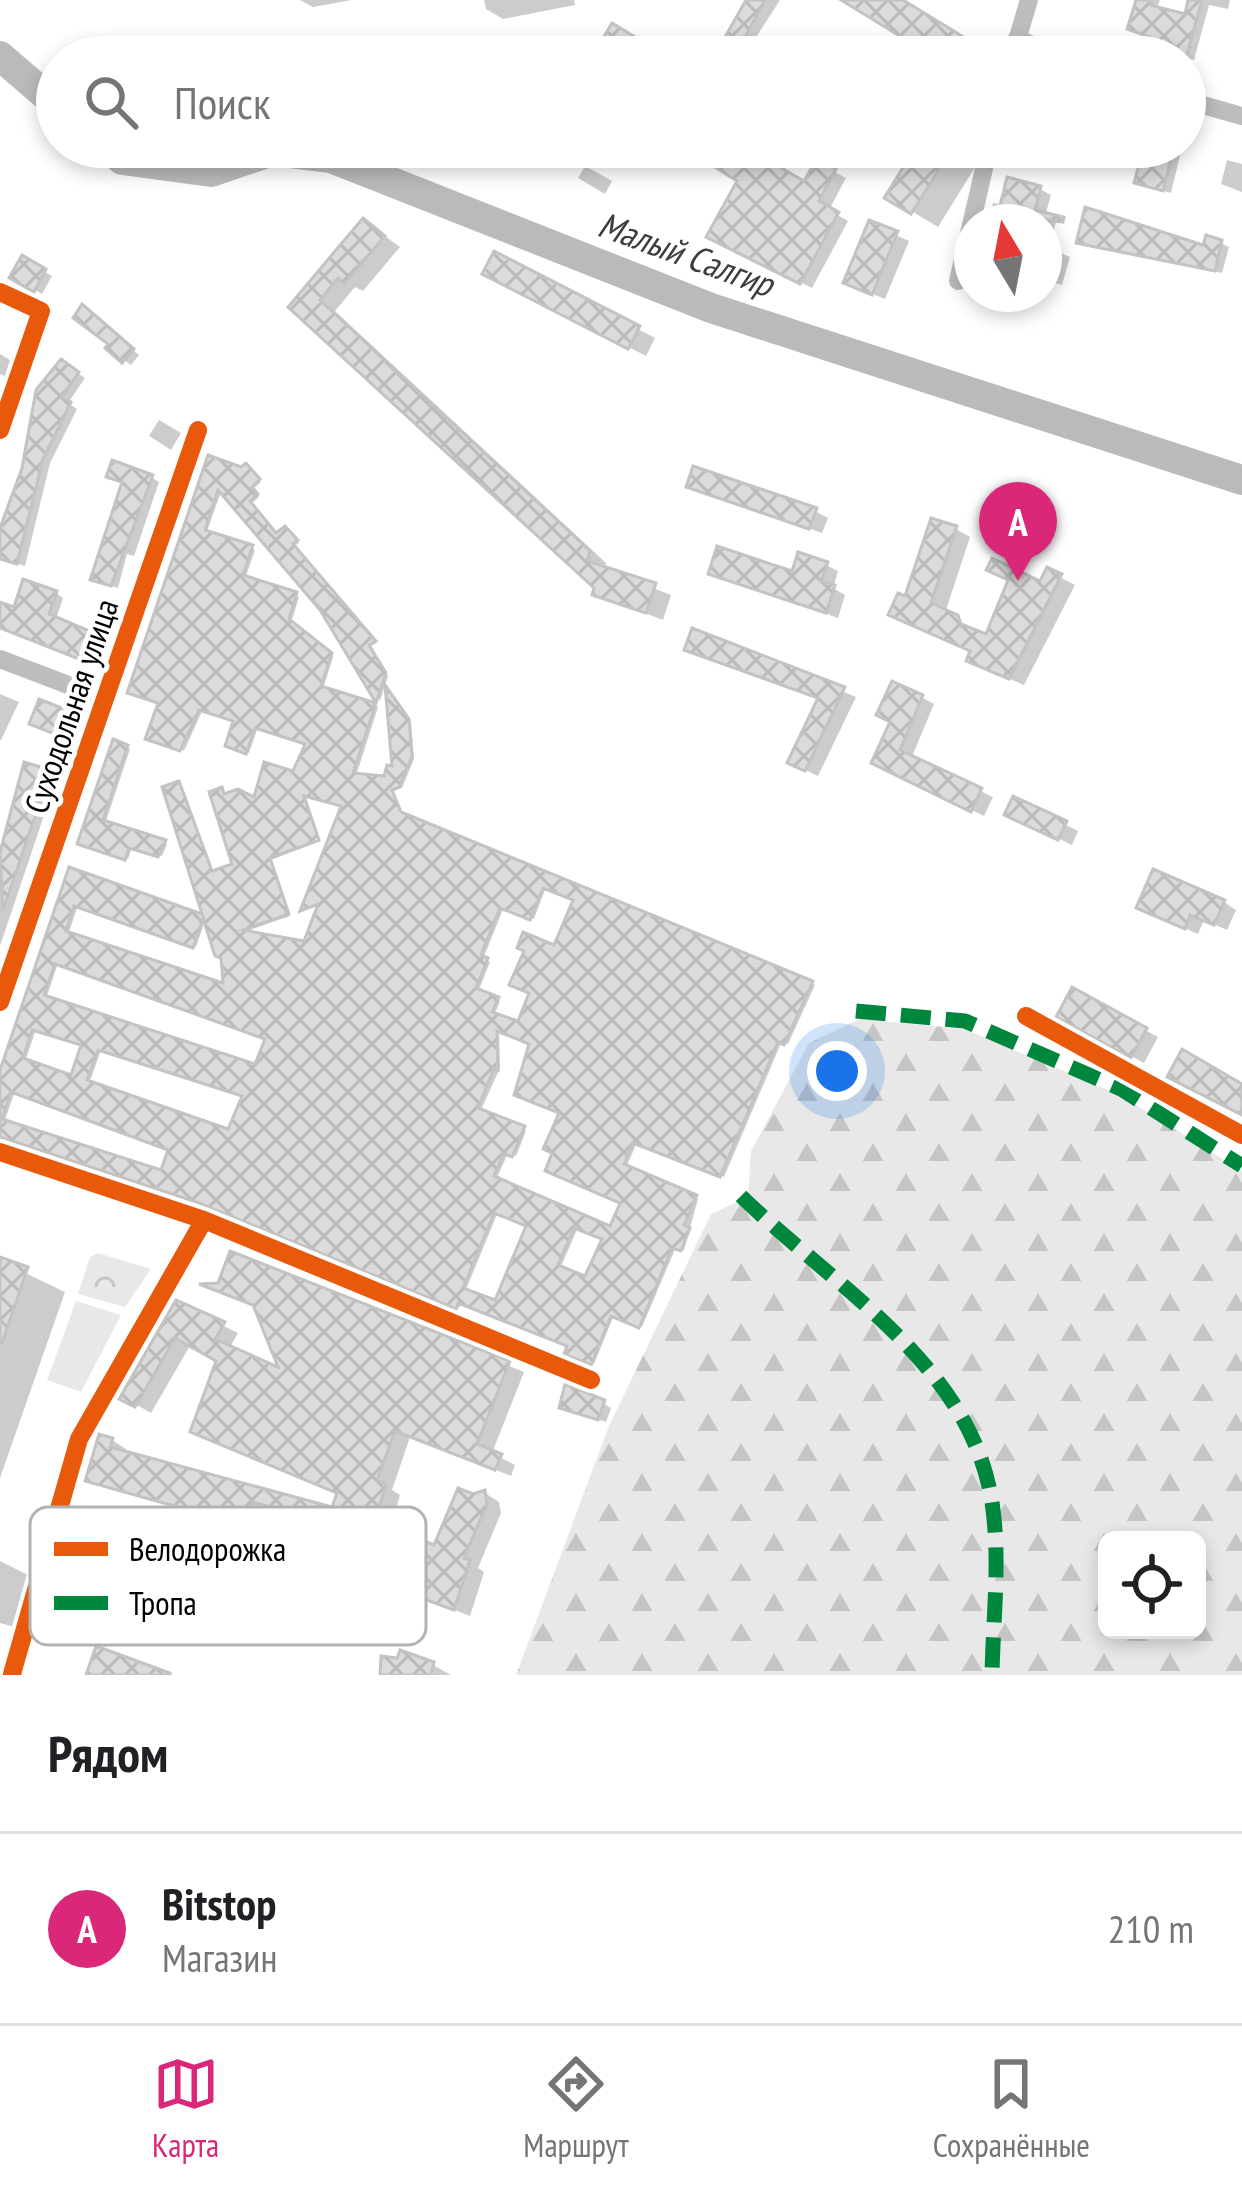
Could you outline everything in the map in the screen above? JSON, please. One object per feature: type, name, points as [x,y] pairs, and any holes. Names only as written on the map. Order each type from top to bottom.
[{"type":"street","points":[[1018,36],[1029,0]]},
{"type":"street","points":[[1206,106],[1242,116]]},
{"type":"street","points":[[976,204],[984,168]]},
{"type":"street","points":[[0,292],[41,310],[0,430]]},
{"type":"street","name":"Суходольная улица","points":[[0,1002],[198,430]]},
{"type":"street","points":[[0,659],[105,699]]},
{"type":"street","points":[[1026,1016],[1242,1135]]},
{"type":"street","points":[[0,1152],[203,1220],[591,1380]]},
{"type":"street","points":[[61,1507],[80,1439],[203,1220]]},
{"type":"street","points":[[0,1670],[13,1674],[30,1614]]},
{"type":"green space","points":[[860,1019],[965,1029],[1120,1095],[1242,1171],[1242,1675],[516,1675],[609,1426],[711,1214],[748,1197],[751,1151],[809,1043]]},
{"type":"green space","points":[[98,1253],[151,1269],[125,1307],[78,1294],[90,1257]]},
{"type":"green space","points":[[76,1301],[121,1315],[81,1392],[47,1380]]},
{"type":"building","points":[[746,0],[765,0],[745,36],[726,36]]},
{"type":"building","points":[[841,0],[903,0],[962,36],[900,36]]},
{"type":"building","points":[[1136,0],[1151,0],[1150,5],[1185,14],[1188,0],[1202,0],[1192,36],[1147,36],[1127,29]]},
{"type":"building","points":[[612,23],[633,36],[604,36]]},
{"type":"building","points":[[717,168],[781,168],[804,181],[811,168],[836,169],[819,201],[839,212],[800,284],[706,237],[737,181]]},
{"type":"building","points":[[903,168],[940,168],[911,214],[884,198]]},
{"type":"building","points":[[1138,168],[1169,168],[1163,191],[1134,183]]},
{"type":"building","points":[[1007,177],[1041,186],[1036,204],[1000,204]]},
{"type":"building","points":[[1085,207],[1203,245],[1206,235],[1222,240],[1215,271],[1076,243]]},
{"type":"building","points":[[363,218],[385,236],[344,284],[338,278],[320,300],[590,551],[587,561],[656,583],[646,613],[592,595],[594,588],[288,307]]},
{"type":"building","points":[[869,220],[898,231],[872,295],[843,283]]},
{"type":"building","points":[[494,251],[640,326],[628,349],[482,274]]},
{"type":"building","points":[[22,255],[46,269],[34,292],[9,278]]},
{"type":"building","points":[[82,304],[134,349],[122,363],[105,348],[108,344],[73,318]]},
{"type":"building","points":[[61,359],[79,372],[61,398],[71,402],[43,459],[17,564],[0,559],[0,528],[22,468],[36,390]]},
{"type":"building","points":[[208,455],[241,467],[246,463],[260,479],[252,487],[258,494],[250,501],[276,533],[285,526],[298,540],[293,544],[376,641],[369,645],[386,673],[353,773],[384,776],[387,765],[392,766],[385,685],[409,719],[412,756],[399,787],[392,790],[401,812],[813,981],[784,1045],[778,1042],[720,1177],[633,1143],[624,1164],[697,1195],[684,1225],[690,1228],[681,1251],[672,1248],[639,1328],[611,1316],[591,1365],[564,1354],[567,1346],[458,1303],[456,1309],[199,1203],[0,1137],[0,1070],[69,867],[202,914],[162,787],[179,781],[212,871],[232,864],[209,792],[222,787],[224,794],[238,789],[254,797],[264,762],[293,771],[305,744],[255,728],[246,754],[225,746],[233,721],[199,710],[180,751],[145,739],[158,703],[127,693]],"holes":[[[218,490],[320,610],[376,703],[321,686],[332,653],[289,619],[297,592],[243,575],[253,545],[205,530]],[[304,796],[341,806],[300,911],[318,904],[304,941],[243,930],[289,914],[270,858],[319,840]],[[543,888],[573,900],[554,945],[523,932],[517,948],[524,951],[509,985],[529,993],[518,1021],[492,1012],[499,997],[476,988],[488,958],[481,955],[500,908],[530,920]],[[74,906],[193,948],[203,918],[215,956],[221,958],[223,983],[66,931]],[[55,964],[265,1039],[255,1064],[44,995]],[[32,1030],[81,1045],[71,1075],[23,1058]],[[497,1031],[529,1044],[514,1095],[559,1113],[543,1149],[552,1153],[545,1171],[620,1203],[610,1226],[494,1176],[504,1154],[512,1157],[525,1126],[478,1108],[494,1068],[498,1070]],[[98,1050],[242,1096],[228,1129],[87,1080]],[[11,1092],[168,1150],[161,1170],[2,1119]],[[494,1213],[526,1226],[495,1300],[463,1288]],[[574,1228],[602,1239],[585,1276],[558,1265]]]},
{"type":"building","points":[[112,460],[153,475],[111,586],[90,580],[122,482],[106,477]]},
{"type":"building","points":[[693,466],[817,508],[809,529],[686,487]]},
{"type":"building","points":[[931,518],[957,526],[931,603],[958,615],[961,624],[986,634],[1008,580],[986,570],[992,558],[1040,581],[1047,567],[1062,574],[1009,679],[966,661],[970,651],[888,615],[898,593],[905,596]]},
{"type":"building","points":[[717,546],[792,571],[798,552],[828,562],[821,581],[835,585],[826,613],[708,574]]},
{"type":"building","points":[[23,579],[57,591],[49,614],[99,635],[89,663],[0,628],[0,602],[14,607]]},
{"type":"building","points":[[692,628],[845,687],[805,771],[787,763],[818,698],[684,650]]},
{"type":"building","points":[[892,681],[923,695],[900,750],[982,788],[971,812],[871,763],[890,722],[876,715]]},
{"type":"building","points":[[39,699],[72,712],[62,737],[29,724]]},
{"type":"building","points":[[113,739],[128,745],[103,820],[166,840],[158,857],[129,848],[125,860],[77,844]]},
{"type":"building","points":[[24,762],[51,770],[3,910],[0,852]]},
{"type":"building","points":[[1013,796],[1067,821],[1058,840],[1004,815]]},
{"type":"building","points":[[1153,869],[1225,900],[1214,925],[1190,915],[1185,929],[1136,908]]},
{"type":"building","points":[[1072,987],[1147,1028],[1131,1058],[1056,1017]]},
{"type":"building","points":[[1182,1049],[1242,1084],[1242,1115],[1167,1077]]},
{"type":"building","points":[[230,1251],[510,1361],[477,1444],[502,1454],[495,1470],[395,1431],[377,1480],[386,1484],[379,1507],[332,1507],[337,1493],[190,1432],[216,1361],[175,1338],[135,1407],[119,1399],[176,1300],[225,1322],[215,1339],[278,1367],[253,1305],[199,1284],[218,1283]]},
{"type":"building","points":[[0,1257],[28,1267],[2,1343],[0,1343]]},
{"type":"building","points":[[565,1384],[605,1400],[598,1420],[559,1408]]},
{"type":"building","points":[[99,1434],[113,1438],[110,1447],[332,1507],[271,1507],[252,1502],[251,1507],[178,1507],[85,1481]]},
{"type":"building","points":[[458,1488],[473,1494],[485,1490],[487,1504],[464,1558],[470,1560],[454,1610],[426,1600],[426,1542],[434,1545]]},
{"type":"building","points":[[96,1646],[170,1673],[170,1675],[86,1675]]},
{"type":"building","points":[[400,1650],[434,1662],[431,1675],[380,1675],[381,1656],[397,1658]]},
{"type":"waterway","name":"Малый Салгир","points":[[0,56],[36,87]]},
{"type":"waterway","name":"Малый Салгир","points":[[181,168],[211,172],[223,168]]},
{"type":"waterway","name":"Малый Салгир","points":[[356,168],[711,308],[1242,480]]},
{"type":"marked path","points":[[856,1011],[965,1021],[1121,1089],[1242,1166]]},
{"type":"marked path","points":[[741,1196],[896,1334],[960,1414],[981,1459],[993,1510],[992,1675]]},
{"type":"cycle path","points":[[0,292],[41,311],[0,430]]},
{"type":"cycle path","points":[[0,1002],[198,430]]},
{"type":"cycle path","points":[[1026,1016],[1242,1135]]},
{"type":"cycle path","points":[[0,1152],[204,1220],[591,1380]]},
{"type":"cycle path","points":[[60,1507],[79,1439],[204,1220]]},
{"type":"cycle path","points":[[12,1674],[30,1611]]},
{"type":"place","name":"Bitstop","points":[[1018,581]]}]
